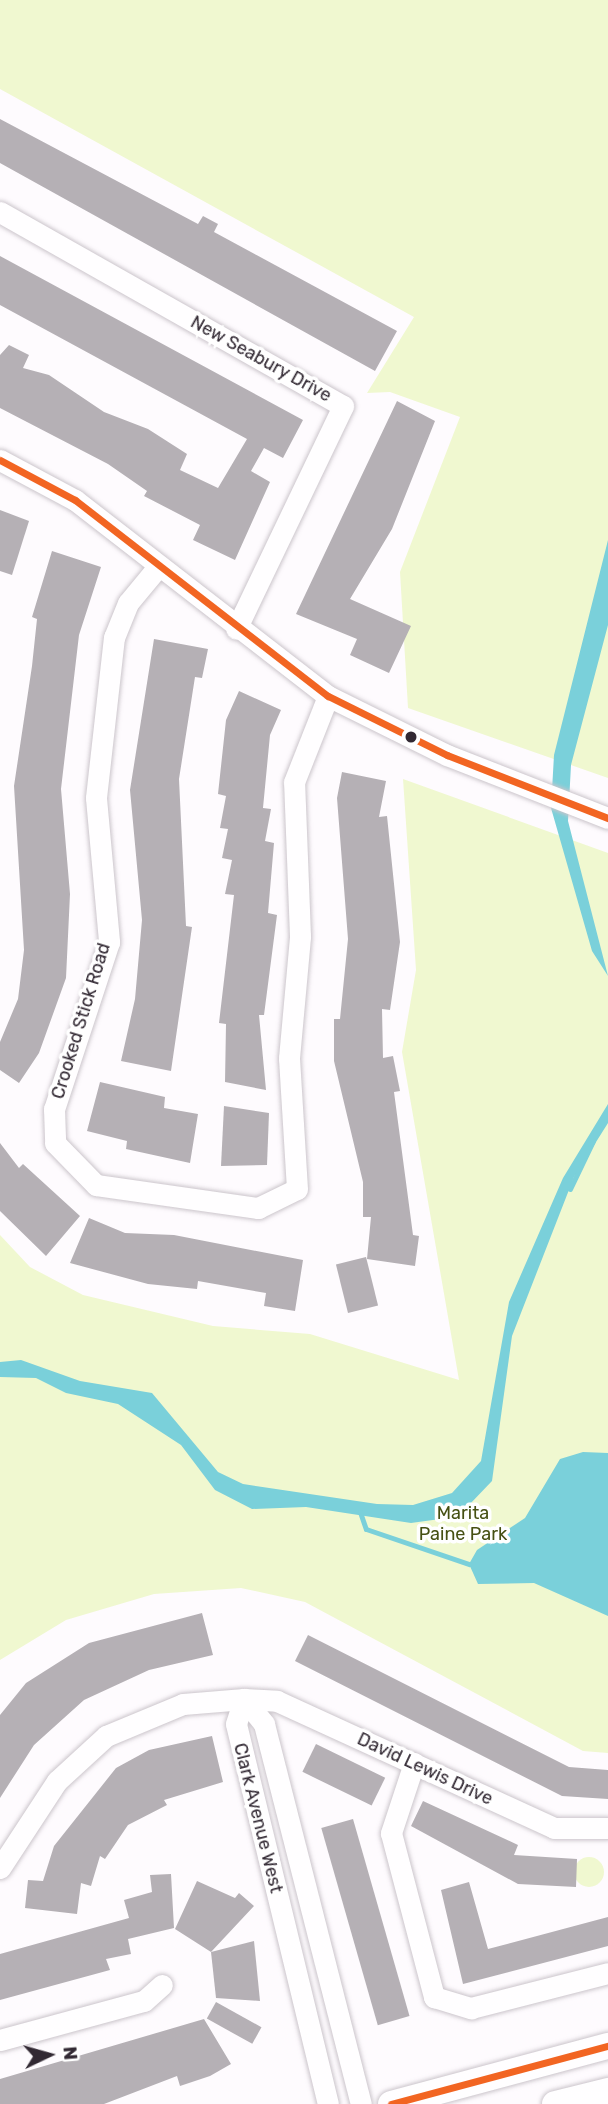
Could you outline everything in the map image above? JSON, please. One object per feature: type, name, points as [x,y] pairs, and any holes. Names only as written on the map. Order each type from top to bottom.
[{"type":"main road","points":[[391,2104],[608,2046]]},
{"type":"main road","points":[[555,2104],[608,2091]]},
{"type":"street","name":"New Seabury Drive","points":[[0,212],[343,406],[236,629]]},
{"type":"street","points":[[0,460],[75,500],[157,568],[328,696],[447,755],[608,818]]},
{"type":"street","name":"Crooked Stick Road","points":[[157,568],[128,603],[114,637],[96,798],[109,943],[54,1109],[55,1143],[96,1185],[258,1208],[297,1189],[289,1058],[300,936],[294,782],[328,696]]},
{"type":"street","name":"David Lewis Drive","points":[[0,1868],[57,1781],[106,1736],[183,1704],[244,1699],[277,1701],[554,1828],[608,1828]]},
{"type":"street","name":"Clark Avenue West","points":[[244,1699],[236,1724],[328,2104]]},
{"type":"street","name":"Clark Avenue West","points":[[244,1699],[264,1724],[361,2104]]},
{"type":"street","points":[[414,1763],[391,1833],[434,1997],[471,2008],[608,1973]]},
{"type":"street","points":[[0,2040],[144,2001],[162,1985]]},
{"type":"green space","points":[[0,0],[608,0],[608,778],[408,708],[400,572],[460,417],[390,392],[367,393],[414,317],[0,89]]},
{"type":"green space","name":"Marita Paine Park","points":[[403,779],[608,853],[608,1753],[583,1751],[305,1602],[241,1588],[154,1594],[66,1620],[0,1660],[0,1235],[30,1267],[83,1295],[213,1326],[310,1334],[459,1380],[402,1052],[416,970]]},
{"type":"green space","points":[[589,1857],[595,1858],[603,1866],[603,1878],[595,1886],[589,1887],[583,1886],[575,1878],[574,1872],[575,1866],[583,1858]]},
{"type":"water","points":[[608,540],[608,625],[571,765],[568,821],[608,976],[592,951],[551,808],[554,755]]},
{"type":"water","points":[[608,1104],[608,1123],[574,1177],[512,1336],[492,1481],[469,1505],[440,1519],[411,1523],[306,1507],[252,1509],[215,1490],[181,1445],[118,1404],[66,1393],[36,1378],[0,1377],[0,1362],[21,1360],[80,1381],[152,1393],[218,1472],[243,1484],[377,1504],[413,1505],[452,1493],[481,1461],[509,1302],[563,1178]]},
{"type":"water","points":[[583,1452],[608,1453],[608,1616],[534,1583],[478,1584],[469,1564],[477,1550],[525,1518],[560,1459]]},
{"type":"building","points":[[0,119],[198,224],[203,216],[218,224],[214,232],[397,331],[375,371],[0,163]]},
{"type":"building","points":[[0,256],[303,420],[283,458],[264,448],[251,471],[270,482],[235,560],[193,540],[200,525],[144,496],[147,491],[108,464],[0,408],[0,355],[9,345],[29,355],[23,368],[49,375],[104,412],[148,429],[187,454],[180,470],[218,488],[247,439],[0,305]]},
{"type":"building","points":[[397,401],[435,421],[392,529],[350,599],[411,626],[389,673],[350,655],[357,639],[296,614]]},
{"type":"building","points":[[0,510],[29,521],[12,575],[0,571]]},
{"type":"building","points":[[52,551],[101,567],[79,635],[61,789],[70,894],[66,978],[39,1053],[19,1083],[0,1070],[0,1042],[18,999],[24,950],[14,786],[32,666],[37,619],[32,617]]},
{"type":"building","points":[[154,639],[208,649],[202,678],[195,677],[179,779],[186,926],[192,927],[171,1071],[121,1061],[135,999],[142,920],[130,790]]},
{"type":"building","points":[[239,691],[281,710],[270,735],[263,808],[271,809],[265,841],[274,843],[268,913],[277,915],[264,1015],[259,1015],[266,1090],[225,1082],[226,1024],[219,1023],[234,895],[225,894],[232,860],[222,858],[228,829],[220,828],[226,796],[218,794],[226,720]]},
{"type":"building","points":[[342,772],[386,781],[379,817],[387,816],[400,942],[390,1010],[382,1009],[383,1058],[393,1056],[400,1091],[394,1092],[413,1235],[419,1236],[415,1266],[367,1259],[371,1217],[363,1217],[363,1182],[334,1061],[334,1019],[340,1019],[348,939],[337,798]]},
{"type":"building","points":[[100,1082],[165,1097],[164,1108],[198,1114],[190,1163],[126,1149],[127,1141],[87,1131]]},
{"type":"building","points":[[224,1106],[269,1113],[267,1165],[221,1166]]},
{"type":"building","points":[[0,1143],[19,1168],[23,1164],[80,1216],[46,1256],[0,1211]]},
{"type":"building","points":[[89,1218],[125,1233],[174,1235],[303,1260],[295,1311],[264,1306],[266,1293],[198,1281],[197,1289],[148,1284],[70,1263]]},
{"type":"building","points":[[366,1257],[378,1306],[348,1313],[336,1264]]},
{"type":"building","points":[[202,1613],[213,1655],[149,1670],[84,1700],[34,1745],[0,1798],[0,1715],[26,1683],[89,1643]]},
{"type":"building","points":[[308,1635],[569,1767],[608,1770],[608,1799],[562,1796],[295,1661]]},
{"type":"building","points":[[212,1736],[223,1782],[164,1800],[167,1805],[128,1825],[105,1859],[100,1856],[91,1886],[81,1883],[77,1914],[25,1908],[28,1880],[43,1881],[54,1846],[116,1768],[149,1750]]},
{"type":"building","points":[[316,1744],[385,1778],[372,1806],[302,1772]]},
{"type":"building","points":[[423,1801],[518,1845],[514,1855],[577,1859],[576,1887],[518,1884],[411,1826]]},
{"type":"building","points":[[353,1819],[410,2016],[378,2025],[321,1828]]},
{"type":"building","points":[[171,1874],[174,1928],[128,1939],[131,1954],[106,1959],[110,1970],[0,2000],[0,1954],[129,1918],[124,1900],[152,1892],[150,1875]]},
{"type":"building","points":[[197,1881],[235,1898],[239,1893],[254,1906],[211,1952],[175,1929]]},
{"type":"building","points":[[469,1882],[488,1949],[608,1917],[608,1946],[463,1984],[441,1890]]},
{"type":"building","points":[[254,1941],[260,2001],[216,1998],[211,1952]]},
{"type":"building","points":[[216,2002],[261,2027],[252,2044],[207,2019]]},
{"type":"building","points":[[204,2019],[231,2064],[210,2076],[180,2086],[177,2076],[104,2104],[0,2104],[0,2079]]},
{"type":"waterway","points":[[570,1189],[593,1141]]},
{"type":"waterway","points":[[360,1512],[366,1529],[469,1564]]},
{"type":"transit line","points":[[0,460],[75,500],[328,696],[447,755],[608,818]]},
{"type":"transit line","points":[[391,2104],[608,2046]]}]
